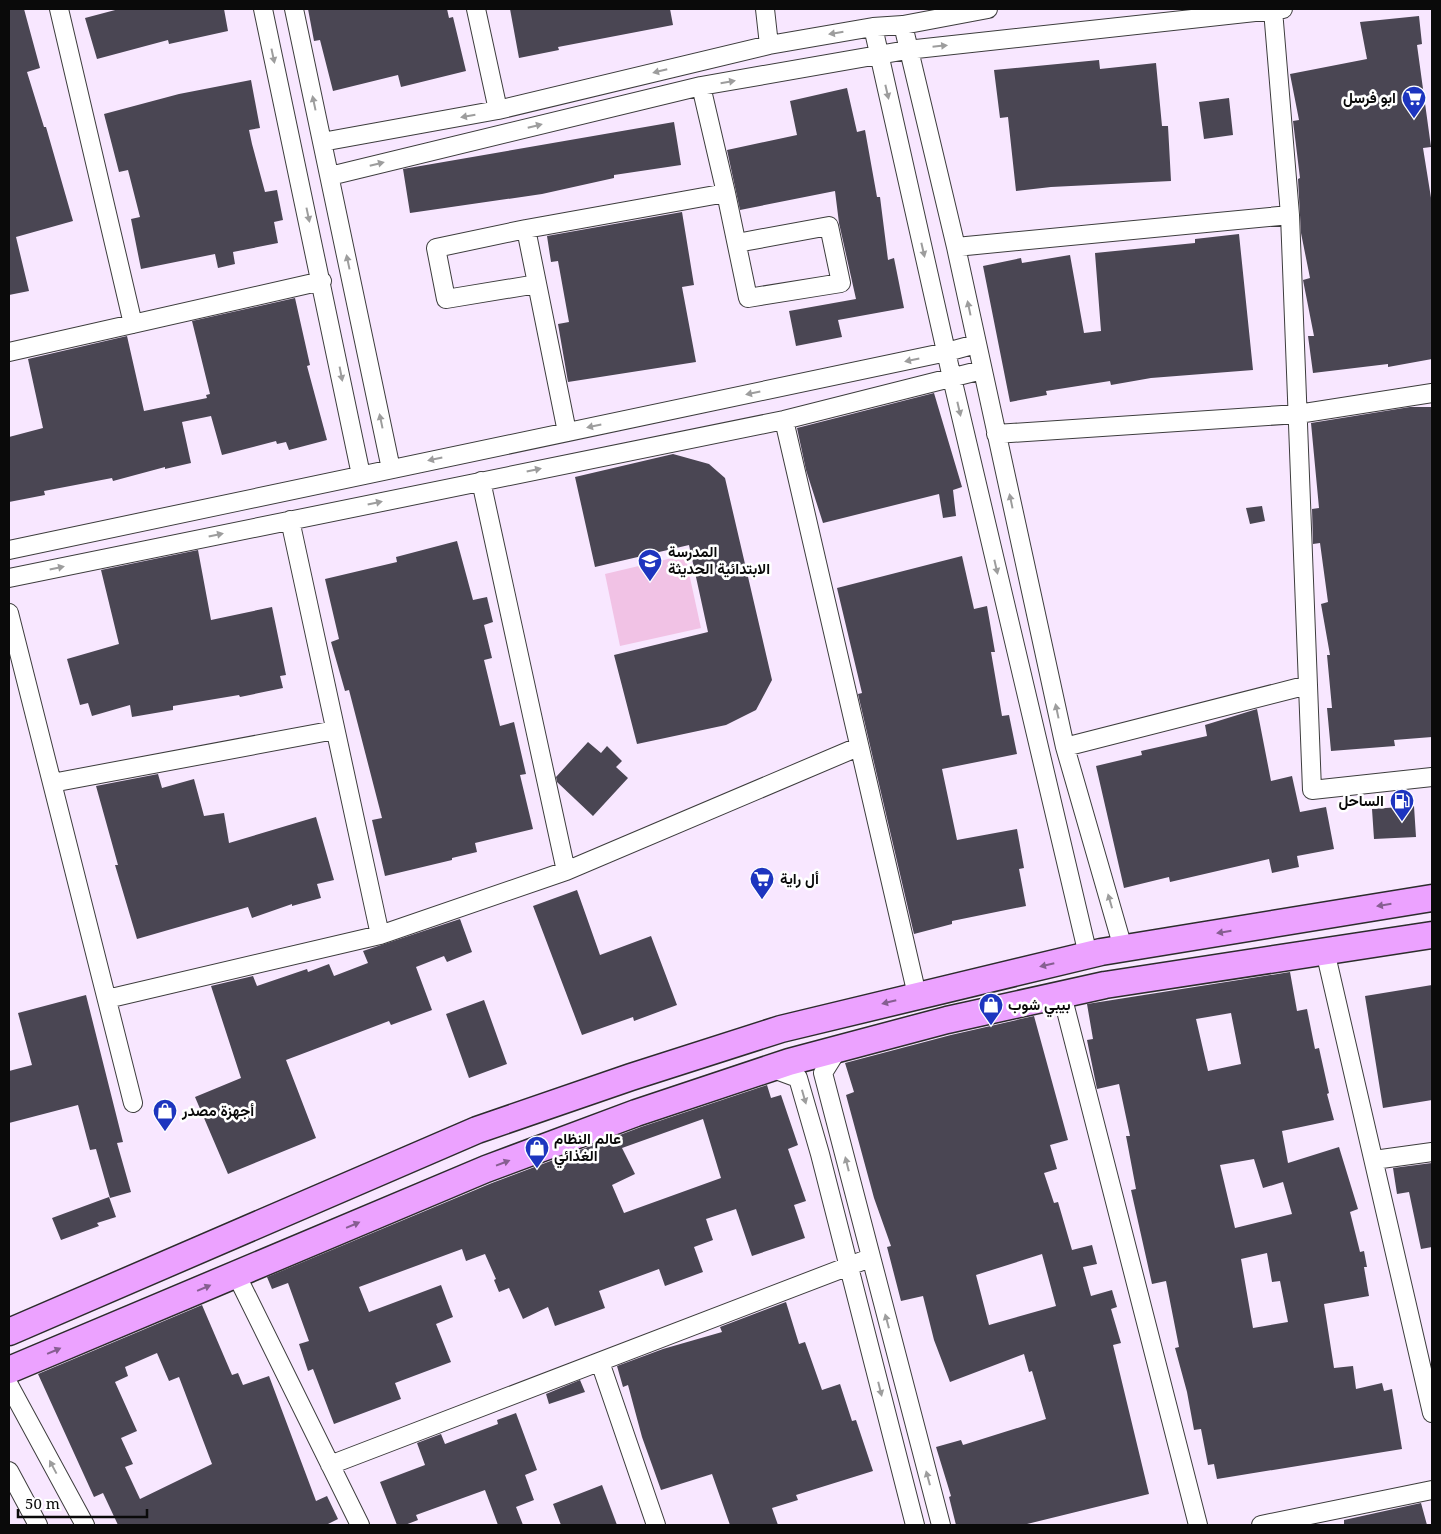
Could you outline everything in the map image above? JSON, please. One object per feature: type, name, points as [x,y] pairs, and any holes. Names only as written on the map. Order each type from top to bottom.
[{"type":"main road","points":[[9,1332],[477,1130],[631,1077],[781,1029],[1088,955],[1432,898]]},
{"type":"main road","points":[[9,1370],[486,1169],[636,1113],[771,1068],[947,1020],[1105,985],[1432,935]]},
{"type":"street","points":[[59,9],[133,324]]},
{"type":"street","points":[[263,9],[322,281],[361,474]]},
{"type":"street","points":[[294,9],[391,469]]},
{"type":"street","points":[[476,9],[498,110]]},
{"type":"street","points":[[765,9],[769,44]]},
{"type":"street","points":[[322,142],[498,110],[769,44],[872,27],[903,25],[970,10],[988,9]]},
{"type":"street","points":[[330,176],[701,86],[907,50],[1278,9],[1290,215],[1312,790],[1432,777]]},
{"type":"street","points":[[903,25],[907,50],[956,247],[1065,746],[1123,948]]},
{"type":"street","points":[[872,27],[952,378],[1088,955]]},
{"type":"street","points":[[701,86],[748,298],[841,283],[829,226],[737,243]]},
{"type":"street","points":[[537,284],[446,299],[436,248],[526,229],[726,193]]},
{"type":"street","points":[[956,247],[1290,215]]},
{"type":"street","points":[[526,229],[567,432]]},
{"type":"street","points":[[9,352],[322,281]]},
{"type":"street","points":[[9,550],[361,474],[947,352],[976,344]]},
{"type":"street","points":[[9,578],[784,420],[982,370]]},
{"type":"street","points":[[996,434],[1298,414],[1432,393]]},
{"type":"street","points":[[784,420],[858,747],[917,995]]},
{"type":"street","points":[[481,481],[566,871]]},
{"type":"street","points":[[290,520],[380,935]]},
{"type":"street","points":[[9,613],[133,1103]]},
{"type":"street","points":[[1065,746],[1308,685]]},
{"type":"street","points":[[52,783],[335,730]]},
{"type":"street","points":[[107,999],[380,935],[566,871],[858,747]]},
{"type":"street","points":[[1325,951],[1432,1413]]},
{"type":"street","points":[[1062,995],[1198,1525]]},
{"type":"street","points":[[838,1049],[823,1073],[941,1525]]},
{"type":"street","points":[[771,1068],[798,1078],[915,1525]]},
{"type":"street","points":[[1374,1160],[1432,1152]]},
{"type":"street","points":[[330,1465],[870,1258]]},
{"type":"street","points":[[236,1274],[360,1525]]},
{"type":"street","points":[[600,1362],[656,1525]]},
{"type":"street","points":[[9,1385],[85,1525]]},
{"type":"street","points":[[9,1471],[38,1525]]},
{"type":"street","points":[[1261,1525],[1432,1490]]},
{"type":"shaded area","points":[[685,555],[701,628],[620,646],[605,574]]},
{"type":"building","points":[[9,9],[24,9],[40,68],[27,72],[44,127],[46,127],[73,221],[16,237],[29,291],[9,295]]},
{"type":"building","points":[[119,9],[224,9],[228,31],[169,44],[168,40],[97,59],[85,18]]},
{"type":"building","points":[[308,9],[447,9],[449,18],[453,17],[466,71],[401,87],[398,75],[333,91],[320,40],[314,41]]},
{"type":"building","points":[[510,9],[670,9],[673,25],[558,47],[559,50],[519,58]]},
{"type":"building","points":[[1419,16],[1422,44],[1417,45],[1431,147],[1423,148],[1432,204],[1432,359],[1388,367],[1388,364],[1313,373],[1308,336],[1314,336],[1303,280],[1310,278],[1301,233],[1298,179],[1300,178],[1293,121],[1299,120],[1290,74],[1367,59],[1360,22]]},
{"type":"building","points":[[1099,60],[1100,69],[1156,63],[1162,126],[1168,126],[1171,181],[1051,187],[1016,191],[1008,117],[1000,118],[994,70]]},
{"type":"building","points":[[251,80],[260,128],[249,130],[265,192],[277,190],[283,220],[274,222],[278,243],[233,252],[235,264],[218,268],[215,254],[141,269],[131,219],[140,217],[128,170],[119,172],[104,114],[179,94]]},
{"type":"building","points":[[847,88],[857,132],[865,130],[877,197],[880,197],[888,260],[894,258],[904,308],[838,320],[842,337],[796,346],[789,311],[856,299],[839,223],[835,191],[740,210],[727,150],[797,135],[790,101]]},
{"type":"building","points":[[1229,98],[1233,135],[1204,139],[1199,102]]},
{"type":"building","points":[[674,122],[681,165],[614,175],[614,178],[542,194],[410,213],[403,169]]},
{"type":"building","points":[[682,212],[694,285],[682,287],[696,362],[568,382],[558,324],[569,322],[558,261],[551,262],[547,236]]},
{"type":"building","points":[[1239,234],[1253,370],[1151,378],[1111,385],[1110,381],[1046,391],[1047,395],[1010,402],[983,266],[1021,258],[1022,263],[1070,255],[1084,333],[1101,331],[1095,253],[1195,243],[1195,239]]},
{"type":"building","points":[[295,298],[310,365],[307,366],[327,440],[289,450],[286,442],[277,444],[276,441],[222,455],[211,416],[182,422],[191,463],[165,469],[165,467],[113,481],[112,478],[44,491],[45,495],[9,502],[9,437],[43,428],[28,359],[127,336],[144,411],[207,398],[206,395],[210,394],[192,321]]},
{"type":"building","points":[[934,393],[962,487],[953,490],[956,516],[943,518],[939,494],[823,523],[806,470],[797,428]]},
{"type":"building","points":[[1410,407],[1432,407],[1432,737],[1394,740],[1395,746],[1331,751],[1327,708],[1332,708],[1327,655],[1330,655],[1321,604],[1328,602],[1320,543],[1313,544],[1312,509],[1319,508],[1311,423]]},
{"type":"building","points":[[673,454],[709,464],[725,478],[772,680],[756,710],[726,725],[637,744],[614,655],[708,632],[689,545],[595,567],[575,477]]},
{"type":"building","points":[[1262,506],[1265,521],[1250,524],[1246,508]]},
{"type":"building","points":[[457,541],[473,600],[487,597],[493,622],[484,625],[492,658],[484,660],[500,726],[514,722],[526,774],[520,775],[533,829],[475,843],[477,852],[452,858],[452,860],[385,876],[372,820],[382,818],[349,690],[345,691],[331,642],[339,639],[325,579],[397,562],[396,557]]},
{"type":"building","points":[[198,550],[211,620],[272,607],[286,675],[280,676],[283,688],[240,697],[239,695],[173,706],[173,710],[132,717],[130,705],[92,716],[88,703],[80,705],[67,659],[119,644],[101,570]]},
{"type":"building","points":[[962,556],[974,609],[987,606],[995,652],[991,652],[1002,716],[1009,715],[1017,754],[942,769],[957,840],[1017,829],[1024,868],[1019,869],[1026,906],[952,921],[952,924],[914,934],[858,694],[862,693],[837,588]]},
{"type":"building","points":[[1257,709],[1271,781],[1292,776],[1300,812],[1326,807],[1334,849],[1297,856],[1299,867],[1272,873],[1269,859],[1170,882],[1169,877],[1124,888],[1096,766],[1142,755],[1141,751],[1207,736],[1205,725]]},
{"type":"building","points":[[588,742],[601,753],[607,746],[622,761],[616,767],[628,778],[593,816],[557,782],[556,777]]},
{"type":"building","points":[[158,774],[162,788],[194,779],[204,816],[224,813],[229,843],[316,817],[334,880],[317,884],[321,898],[292,906],[292,904],[252,918],[248,907],[137,939],[115,865],[118,865],[96,786]]},
{"type":"building","points":[[1414,806],[1416,837],[1374,839],[1372,809]]},
{"type":"building","points":[[577,890],[600,955],[651,936],[677,1005],[634,1021],[633,1017],[582,1035],[533,906]]},
{"type":"building","points":[[460,919],[472,952],[447,962],[444,956],[416,967],[432,1010],[391,1025],[389,1021],[286,1060],[316,1138],[228,1174],[195,1097],[241,1078],[211,986],[253,976],[257,986],[307,969],[308,972],[329,964],[334,976],[368,963],[363,951]]},
{"type":"building","points":[[1290,972],[1297,1011],[1307,1009],[1315,1049],[1319,1048],[1329,1093],[1327,1094],[1334,1120],[1282,1131],[1288,1163],[1339,1147],[1358,1209],[1350,1212],[1360,1252],[1364,1251],[1367,1267],[1364,1267],[1369,1296],[1324,1304],[1334,1368],[1353,1366],[1356,1389],[1382,1383],[1384,1391],[1392,1389],[1402,1449],[1217,1479],[1214,1464],[1208,1465],[1201,1429],[1194,1430],[1187,1392],[1175,1348],[1179,1347],[1166,1281],[1152,1284],[1131,1190],[1136,1189],[1126,1136],[1130,1136],[1119,1084],[1097,1089],[1087,1040],[1093,1039],[1087,1004]],"holes":[[[1231,1013],[1241,1064],[1208,1071],[1196,1019]],[[1254,1159],[1263,1188],[1283,1182],[1292,1214],[1235,1228],[1220,1165]],[[1267,1253],[1272,1282],[1280,1281],[1288,1322],[1253,1328],[1241,1259]]]},
{"type":"building","points":[[1432,985],[1432,1100],[1383,1108],[1365,996]]},
{"type":"building","points":[[86,995],[123,1142],[117,1143],[131,1192],[110,1198],[96,1149],[90,1150],[78,1105],[9,1123],[9,1071],[32,1065],[18,1013]]},
{"type":"building","points":[[484,1000],[507,1064],[469,1078],[446,1014]]},
{"type":"building","points":[[1034,1016],[1068,1140],[1050,1145],[1057,1169],[1044,1173],[1054,1203],[1058,1202],[1072,1250],[1092,1245],[1097,1264],[1083,1267],[1091,1296],[1112,1290],[1117,1307],[1111,1309],[1121,1343],[1113,1345],[1149,1494],[1023,1525],[956,1525],[949,1497],[951,1496],[936,1447],[961,1440],[963,1445],[1046,1419],[1032,1371],[1029,1372],[1024,1354],[950,1382],[934,1340],[923,1296],[901,1301],[887,1247],[891,1246],[874,1198],[846,1095],[854,1092],[845,1063],[951,1035]],"holes":[[[1042,1254],[1056,1306],[989,1325],[976,1275]]]},
{"type":"building","points":[[767,1085],[771,1098],[781,1095],[798,1145],[788,1149],[806,1201],[794,1205],[805,1238],[752,1256],[736,1209],[706,1219],[713,1240],[694,1247],[703,1272],[665,1286],[659,1269],[599,1291],[605,1308],[555,1326],[548,1307],[523,1319],[509,1288],[499,1292],[494,1280],[496,1279],[485,1254],[466,1261],[462,1249],[359,1287],[369,1312],[441,1285],[453,1317],[436,1324],[451,1362],[395,1383],[401,1399],[334,1424],[313,1369],[308,1371],[299,1344],[309,1341],[288,1283],[272,1289],[267,1277],[492,1183],[641,1127]],"holes":[[[703,1119],[721,1178],[624,1213],[612,1185],[635,1174],[622,1148]]]},
{"type":"building","points":[[1432,1163],[1432,1247],[1421,1249],[1409,1192],[1397,1194],[1393,1168]]},
{"type":"building","points":[[109,1197],[116,1217],[97,1223],[99,1226],[61,1240],[52,1218]]},
{"type":"building","points":[[786,1302],[799,1344],[805,1342],[822,1390],[840,1384],[852,1421],[856,1420],[873,1471],[796,1495],[798,1500],[772,1508],[778,1525],[730,1525],[712,1474],[661,1490],[642,1437],[628,1385],[623,1387],[617,1366],[663,1349],[722,1332],[720,1327]]},
{"type":"building","points":[[202,1305],[232,1375],[238,1373],[243,1385],[269,1376],[316,1501],[327,1496],[338,1519],[326,1525],[118,1525],[103,1493],[94,1497],[38,1374]],"holes":[[[157,1353],[169,1381],[179,1377],[212,1464],[140,1499],[125,1467],[133,1464],[121,1438],[137,1431],[115,1382],[128,1376],[125,1367]]]},
{"type":"building","points":[[580,1380],[585,1392],[549,1404],[546,1394]]},
{"type":"building","points":[[516,1413],[537,1470],[525,1475],[534,1500],[516,1507],[523,1525],[498,1525],[485,1490],[416,1515],[418,1520],[405,1525],[397,1525],[380,1482],[425,1465],[417,1443],[441,1434],[445,1444],[498,1424],[497,1420]]},
{"type":"building","points":[[602,1485],[617,1525],[561,1525],[553,1504]]},
{"type":"building","points":[[1421,1503],[1427,1525],[1344,1525],[1344,1520]]},
{"type":"place","name":"ابو فرسل","points":[[1414,119]]},
{"type":"place","name":"المدرسة الابتدائية الحديثة","points":[[650,582]]},
{"type":"place","name":"الساحل","points":[[1402,822]]},
{"type":"place","name":"أل راية","points":[[762,900]]},
{"type":"place","name":"بيبي شوب","points":[[991,1026]]},
{"type":"place","name":"أجهزة مصدر","points":[[165,1132]]},
{"type":"place","name":"عالم النظام الغذائي","points":[[537,1169]]}]
